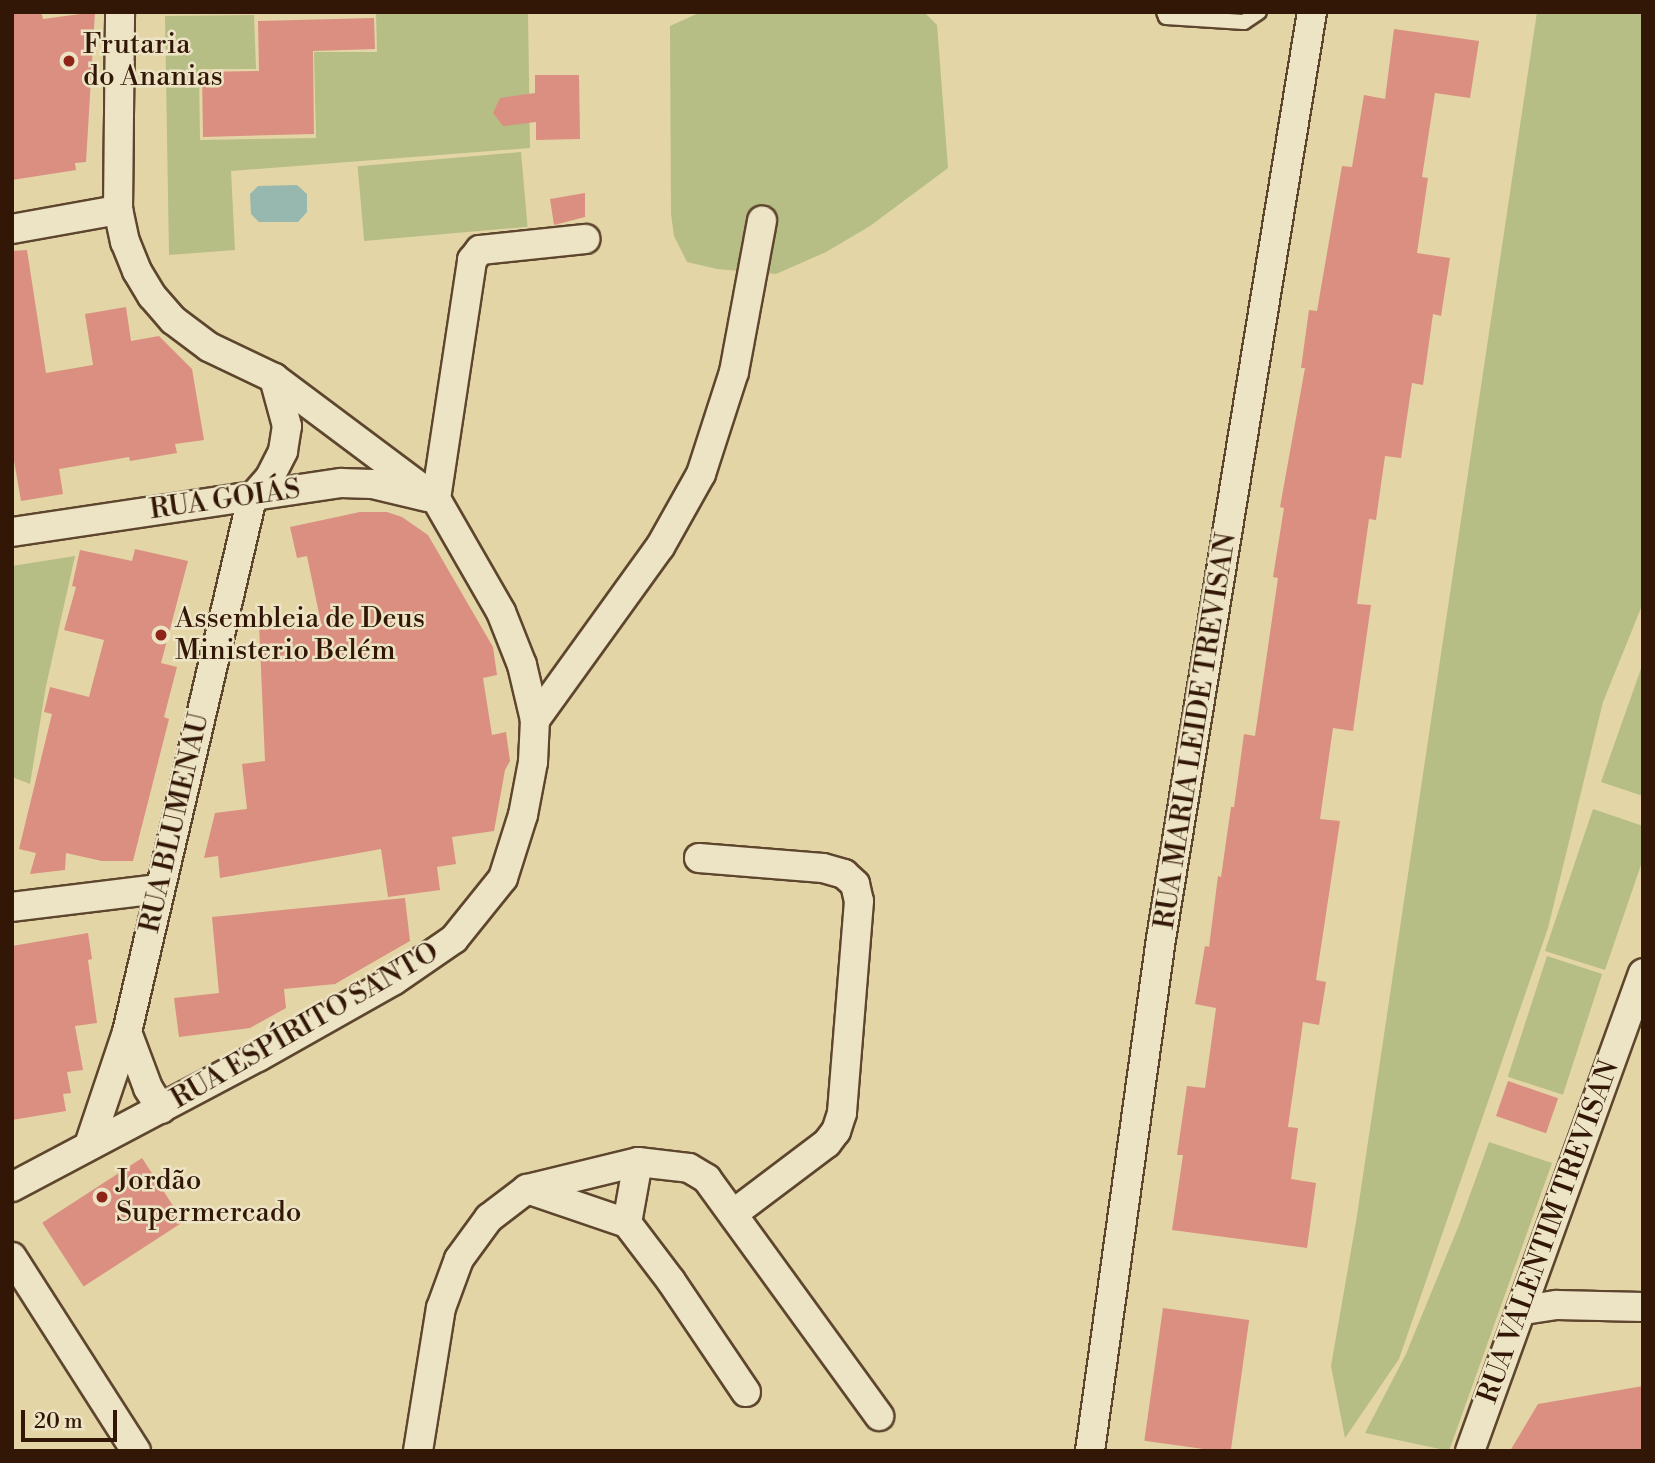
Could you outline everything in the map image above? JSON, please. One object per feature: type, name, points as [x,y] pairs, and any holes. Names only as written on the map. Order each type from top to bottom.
[{"type":"street","name":"RUA ESPÍRITO SANTO","points":[[12,1187],[161,1109],[393,981],[454,939],[503,878],[523,815],[533,762],[535,720],[522,665],[501,612],[436,499],[274,378],[209,347],[173,320],[152,296],[137,271],[125,242],[118,210],[120,12]]},
{"type":"street","name":"RUA MARIA LEIDE TREVISAN","points":[[1090,1451],[1161,939],[1312,12]]},
{"type":"street","points":[[12,229],[118,210]]},
{"type":"street","points":[[535,720],[660,547],[701,474],[734,372],[762,221]]},
{"type":"street","points":[[436,499],[472,260],[480,250],[585,239]]},
{"type":"street","points":[[252,498],[271,477],[283,451],[287,426],[274,378]]},
{"type":"street","name":"RUA GOIÁS","points":[[12,532],[341,483],[372,484],[436,499]]},
{"type":"street","name":"RUA BLUMENAU","points":[[89,1145],[127,1032],[252,498]]},
{"type":"street","points":[[699,858],[823,868],[844,874],[856,884],[859,901],[842,1113],[836,1131],[827,1143],[734,1213]]},
{"type":"street","points":[[12,907],[159,889]]},
{"type":"street","name":"RUA VALENTIM TREVISAN","points":[[1470,1451],[1524,1310],[1643,973]]},
{"type":"street","points":[[127,1032],[148,1088],[161,1109]]},
{"type":"street","points":[[627,1223],[638,1162]]},
{"type":"street","points":[[418,1451],[441,1308],[459,1259],[489,1218],[527,1189],[638,1162],[689,1168],[707,1179],[879,1416]]},
{"type":"street","points":[[527,1189],[627,1223],[671,1281],[747,1392]]},
{"type":"street","points":[[12,1257],[136,1451]]},
{"type":"street","points":[[1524,1310],[1557,1305],[1643,1307]]},
{"type":"lane","points":[[1164,12],[1166,17],[1244,22],[1259,12]]},
{"type":"green space","points":[[376,12],[528,12],[530,148],[231,171],[235,250],[169,255],[165,16],[254,15],[256,69],[199,69],[200,140],[316,138],[314,52],[377,52]]},
{"type":"green space","points":[[701,12],[924,12],[937,25],[948,168],[870,226],[826,252],[776,274],[717,269],[687,262],[674,236],[671,214],[670,26]]},
{"type":"green space","points":[[1537,12],[1643,12],[1643,603],[1603,702],[1548,928],[1399,1359],[1345,1438],[1331,1366],[1356,1222]]},
{"type":"green space","points":[[521,152],[528,227],[364,241],[358,166]]},
{"type":"green space","points":[[75,556],[46,686],[30,784],[12,777],[12,566]]},
{"type":"green space","points":[[1643,663],[1643,796],[1601,782]]},
{"type":"green space","points":[[1593,809],[1643,826],[1643,859],[1605,970],[1545,951]]},
{"type":"green space","points":[[1547,956],[1602,974],[1563,1095],[1508,1077]]},
{"type":"green space","points":[[1489,1142],[1552,1163],[1449,1451],[1365,1433],[1406,1354],[1459,1225]]},
{"type":"water","points":[[297,185],[307,194],[307,212],[298,222],[259,222],[251,214],[250,194],[258,186]]},
{"type":"building","points":[[12,12],[41,12],[43,19],[95,12],[86,162],[75,163],[76,170],[12,180]]},
{"type":"building","points":[[374,18],[375,49],[313,51],[314,134],[203,137],[202,72],[259,71],[258,21]]},
{"type":"building","points":[[1394,29],[1479,41],[1470,98],[1435,93],[1422,177],[1428,178],[1417,253],[1450,258],[1441,316],[1433,314],[1423,385],[1412,383],[1401,458],[1385,456],[1376,520],[1369,519],[1357,604],[1371,605],[1353,731],[1333,728],[1320,819],[1340,821],[1316,980],[1326,982],[1319,1025],[1303,1022],[1288,1127],[1298,1128],[1291,1179],[1316,1183],[1307,1248],[1172,1230],[1183,1155],[1177,1155],[1187,1086],[1205,1088],[1216,1008],[1195,1004],[1205,946],[1209,947],[1218,876],[1221,877],[1231,807],[1234,807],[1244,734],[1255,736],[1278,578],[1273,577],[1284,508],[1280,507],[1305,368],[1301,368],[1309,310],[1317,311],[1342,166],[1352,167],[1364,95],[1385,99]]},
{"type":"building","points":[[535,75],[579,75],[580,139],[536,140],[536,122],[503,126],[493,113],[500,98],[535,93]]},
{"type":"building","points":[[585,193],[585,217],[554,225],[550,199]]},
{"type":"building","points":[[27,250],[46,373],[93,365],[85,314],[126,307],[131,341],[159,336],[192,369],[204,440],[175,444],[177,453],[130,461],[129,457],[59,469],[63,494],[21,501],[12,449],[12,251]]},
{"type":"building","points":[[360,512],[387,512],[402,517],[428,535],[493,647],[497,675],[483,678],[492,735],[506,732],[510,761],[505,770],[494,831],[452,837],[456,864],[437,867],[440,890],[388,897],[381,849],[220,878],[218,856],[204,858],[215,813],[247,809],[242,764],[265,761],[259,624],[321,623],[307,556],[297,558],[290,527]]},
{"type":"building","points":[[135,549],[188,561],[161,663],[177,667],[164,717],[169,719],[133,861],[102,861],[66,853],[65,870],[30,874],[36,853],[19,849],[52,714],[44,712],[50,687],[89,697],[104,640],[64,630],[76,587],[72,586],[80,550],[132,561]]},
{"type":"building","points":[[405,898],[410,941],[335,984],[284,989],[286,1008],[250,1028],[179,1037],[174,998],[219,993],[212,917]]},
{"type":"building","points":[[88,933],[92,959],[88,960],[97,1023],[75,1026],[83,1070],[67,1072],[71,1093],[63,1094],[66,1111],[12,1120],[12,946]]},
{"type":"building","points":[[1508,1081],[1558,1098],[1546,1133],[1496,1116]]},
{"type":"building","points":[[142,1158],[183,1222],[84,1287],[42,1223]]},
{"type":"building","points":[[1163,1308],[1249,1320],[1231,1451],[1144,1441]]},
{"type":"building","points":[[1643,1386],[1643,1451],[1510,1451],[1538,1404]]},
{"type":"place","name":"Frutaria do Ananias","points":[[69,61]]},
{"type":"place","name":"Assembleia de Deus Ministerio Belém","points":[[161,635]]},
{"type":"place","name":"Jordão Supermercado","points":[[102,1197]]}]
